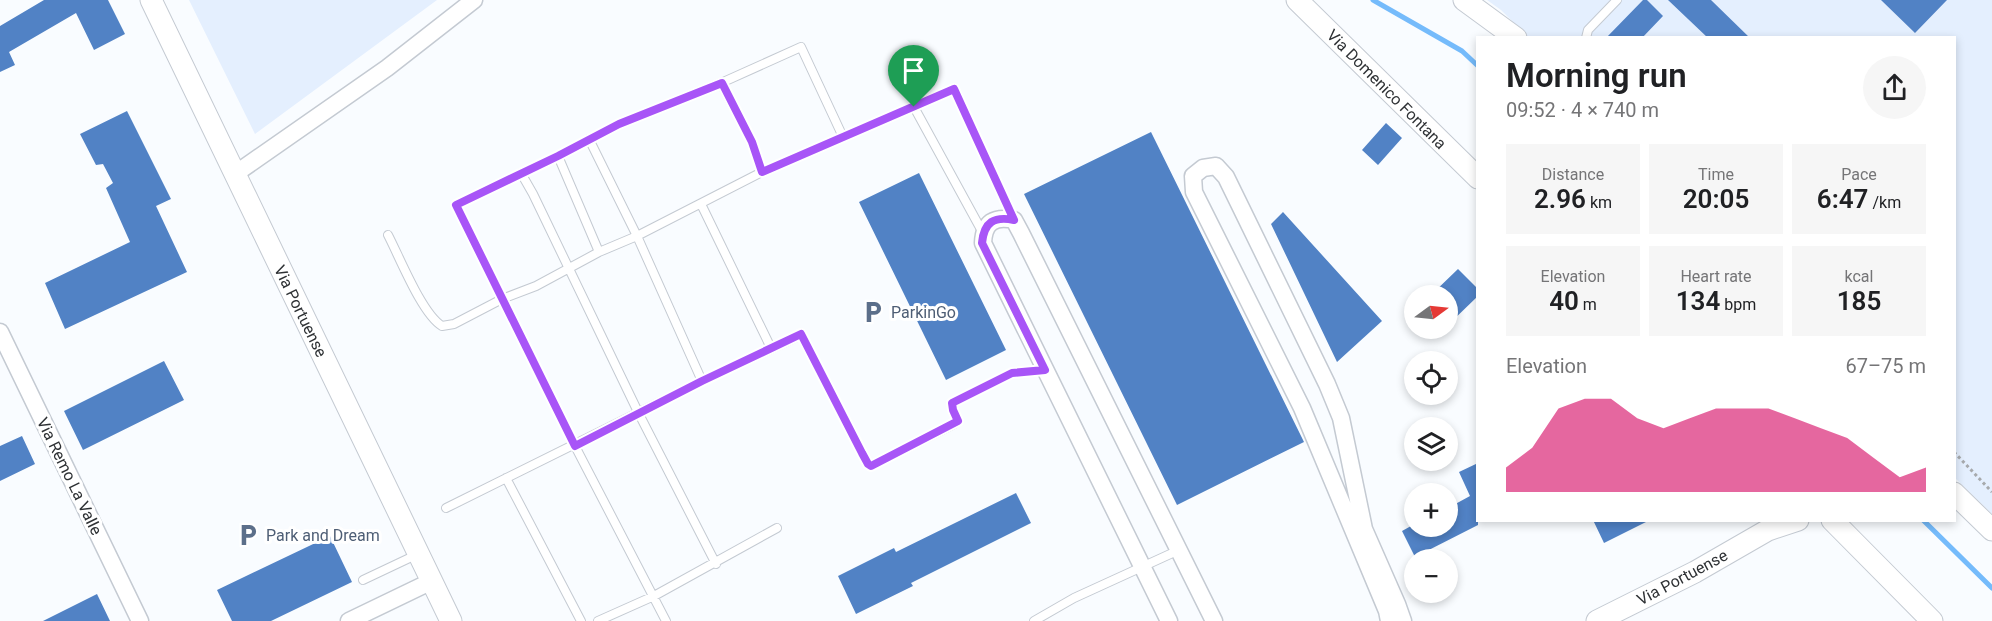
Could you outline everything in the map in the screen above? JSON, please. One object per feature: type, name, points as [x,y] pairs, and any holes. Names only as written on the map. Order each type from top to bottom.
[{"type":"street","name":"Via Portuense","points":[[151,0],[451,621]]},
{"type":"street","points":[[235,174],[387,69],[474,0]]},
{"type":"street","name":"Via Domenico Fontana","points":[[1297,0],[1476,176]]},
{"type":"street","points":[[1464,0],[1513,36]]},
{"type":"street","points":[[1389,621],[1387,611],[1351,529],[1319,445],[1194,192],[1193,176],[1203,168],[1216,166],[1226,177],[1327,384],[1341,418],[1364,530],[1403,621]]},
{"type":"street","points":[[1169,621],[982,243],[983,233],[990,222],[1002,218],[1014,220],[1214,621]]},
{"type":"street","name":"Via Remo La Valle","points":[[0,332],[140,621]]},
{"type":"street","points":[[1956,495],[1992,530]]},
{"type":"street","name":"Via Portuense","points":[[1734,549],[1762,522]]},
{"type":"street","name":"Via Portuense","points":[[1597,621],[1695,572],[1768,530],[1792,522]]},
{"type":"street","points":[[1838,527],[1932,621]]},
{"type":"street","points":[[349,621],[432,581]]},
{"type":"lane","points":[[1586,36],[1588,30],[1617,0]]},
{"type":"lane","points":[[666,621],[575,446],[456,205],[619,124],[722,83],[801,47],[843,137]]},
{"type":"lane","points":[[722,83],[752,142],[762,172]]},
{"type":"lane","points":[[388,235],[425,308],[442,326],[454,324],[502,299],[536,286],[599,252],[637,236],[762,172],[954,89],[1014,220]]},
{"type":"lane","points":[[914,107],[983,233]]},
{"type":"lane","points":[[589,140],[637,236],[702,381]]},
{"type":"lane","points":[[558,156],[599,252]]},
{"type":"lane","points":[[520,173],[533,194],[639,414],[716,564]]},
{"type":"lane","points":[[701,204],[771,348]]},
{"type":"lane","points":[[446,508],[801,334],[862,453],[871,466],[958,421],[952,403],[1012,373],[1045,370]]},
{"type":"lane","points":[[506,478],[581,621]]},
{"type":"lane","points":[[598,621],[654,596],[716,564],[777,528]]},
{"type":"lane","points":[[1034,621],[1074,598],[1179,550]]},
{"type":"lane","points":[[363,580],[419,554]]},
{"type":"path","points":[[1956,454],[1992,492]]},
{"type":"shaded area","points":[[189,0],[437,0],[255,134]]},
{"type":"shaded area","points":[[1487,0],[1992,0],[1992,514],[1956,479],[1956,36],[1527,36],[1501,10]]},
{"type":"building","points":[[44,0],[108,0],[125,34],[94,50],[76,13],[9,52],[15,65],[0,72],[0,26]]},
{"type":"building","points":[[1643,0],[1647,0],[1663,16],[1644,36],[1608,36]]},
{"type":"building","points":[[1668,0],[1711,0],[1748,36],[1706,36]]},
{"type":"building","points":[[1881,0],[1947,0],[1915,33]]},
{"type":"building","points":[[127,111],[171,199],[156,206],[187,272],[65,329],[45,283],[130,242],[106,188],[113,183],[103,164],[96,165],[80,134]]},
{"type":"building","points":[[1386,123],[1402,138],[1378,165],[1362,150]]},
{"type":"building","points":[[1151,132],[1304,442],[1177,505],[1024,194]]},
{"type":"building","points":[[919,173],[1006,350],[946,380],[859,202]]},
{"type":"building","points":[[1283,212],[1382,321],[1337,362],[1271,224]]},
{"type":"building","points":[[1458,269],[1476,287],[1476,298],[1458,315],[1458,285],[1441,285]]},
{"type":"building","points":[[164,361],[184,400],[83,450],[64,411]]},
{"type":"building","points":[[22,436],[35,464],[0,481],[0,446]]},
{"type":"building","points":[[1476,464],[1476,522],[1478,525],[1458,535],[1458,503],[1470,496],[1459,472]]},
{"type":"building","points":[[1016,493],[1031,523],[911,583],[913,586],[856,614],[838,576],[894,548],[896,552]]},
{"type":"building","points":[[1594,522],[1646,522],[1604,543]]},
{"type":"building","points":[[330,536],[352,582],[271,621],[232,621],[217,590]]},
{"type":"building","points":[[1405,537],[1454,537],[1431,549],[1411,549]]},
{"type":"building","points":[[97,594],[110,621],[43,621]]},
{"type":"waterway","points":[[1373,0],[1462,51],[1476,64]]},
{"type":"waterway","points":[[1925,522],[1992,588]]},
{"type":"place","name":"ParkinGo","points":[[873,312]]},
{"type":"place","name":"Park and Dream","points":[[248,535]]},
{"type":"route","points":[[722,83],[752,142],[762,172],[914,107],[954,89],[1014,220],[1002,218],[990,222],[983,233],[982,243],[1045,370],[1012,373],[952,403],[958,421],[871,466],[862,453],[801,334],[702,381],[575,446],[456,205],[619,124],[722,83]]}]
